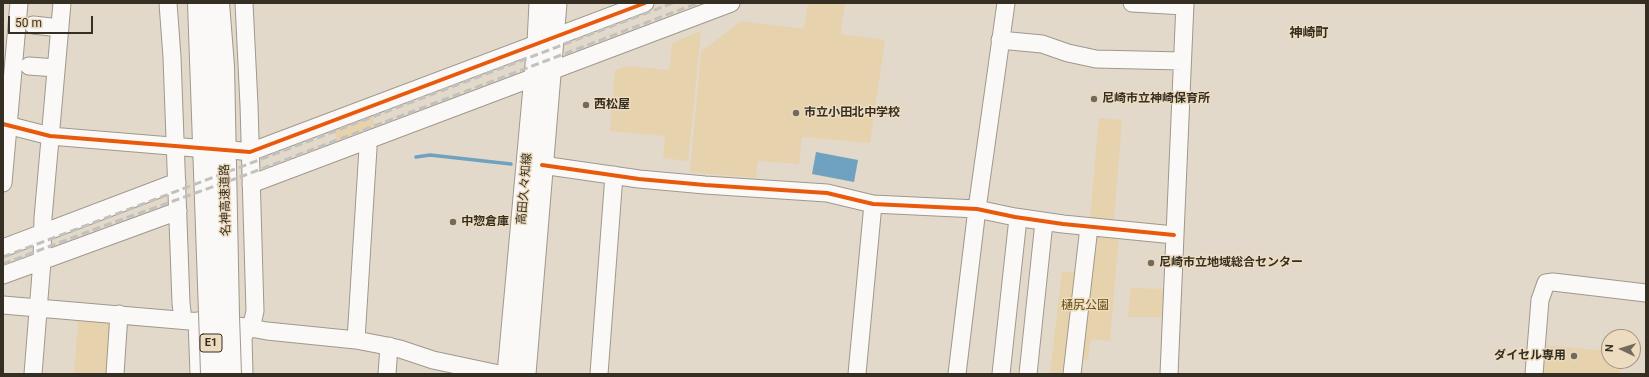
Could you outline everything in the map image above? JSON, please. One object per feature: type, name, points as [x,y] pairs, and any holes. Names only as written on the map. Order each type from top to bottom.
[{"type":"highway","name":"名神高速道路","points":[[199,3],[215,320],[230,374]]},
{"type":"highway","name":"名神高速道路","points":[[212,374],[215,320],[222,66],[218,3]]},
{"type":"main road","name":"高田久々知線","points":[[540,3],[546,40]]},
{"type":"main road","name":"高田久々知線","points":[[508,374],[546,40],[556,3]]},
{"type":"main road","name":"高田久々知線","points":[[525,374],[542,165],[543,74]]},
{"type":"street","points":[[3,182],[6,125],[19,3]]},
{"type":"street","points":[[34,374],[42,261],[42,233],[62,3]]},
{"type":"street","points":[[168,3],[172,57],[181,303],[215,320],[243,338],[244,374]]},
{"type":"street","points":[[3,305],[215,320],[253,320],[255,311],[244,3]]},
{"type":"street","points":[[251,184],[731,3]]},
{"type":"street","points":[[957,374],[977,209],[1006,3]]},
{"type":"street","points":[[1132,3],[1184,5],[1169,374]]},
{"type":"street","points":[[232,150],[250,152],[639,4]]},
{"type":"street","points":[[32,26],[60,28]]},
{"type":"street","points":[[1000,40],[1042,44],[1068,53],[1096,59],[1182,61]]},
{"type":"street","points":[[29,66],[56,68]]},
{"type":"street","points":[[6,125],[50,136],[195,148]]},
{"type":"street","points":[[356,340],[368,148],[367,140]]},
{"type":"street","points":[[542,165],[705,185],[827,192],[873,204],[977,209],[1044,222],[1174,235]]},
{"type":"street","points":[[599,374],[614,175]]},
{"type":"street","points":[[3,248],[177,182]]},
{"type":"street","points":[[856,374],[873,204]]},
{"type":"street","points":[[3,275],[178,211]]},
{"type":"street","points":[[1001,374],[1018,218]]},
{"type":"street","points":[[1028,374],[1044,222]]},
{"type":"street","points":[[1072,374],[1089,227]]},
{"type":"street","points":[[1534,374],[1540,300],[1546,284],[1553,282],[1646,293]]},
{"type":"street","points":[[115,374],[119,314]]},
{"type":"street","points":[[215,320],[267,331],[356,340],[389,346],[433,360],[499,374]]},
{"type":"street","points":[[199,374],[215,320]]},
{"type":"street","points":[[387,374],[389,346]]},
{"type":"green space","points":[[808,3],[845,3],[841,34],[885,40],[870,143],[802,137],[799,164],[758,161],[756,178],[690,172],[701,52],[741,21],[804,29]]},
{"type":"green space","points":[[701,31],[688,161],[663,158],[665,136],[610,131],[615,70],[630,66],[669,70],[672,43]]},
{"type":"green space","points":[[371,113],[376,130],[338,144],[333,127]]},
{"type":"green space","points":[[1099,118],[1122,120],[1114,220],[1090,218]]},
{"type":"green space","name":"樋尻公園","points":[[1092,231],[1119,234],[1110,341],[1091,339],[1088,360],[1070,358],[1068,374],[1050,373],[1062,271],[1088,274]]},
{"type":"green space","points":[[1131,288],[1164,289],[1162,317],[1128,317]]},
{"type":"green space","points":[[78,321],[111,323],[111,374],[74,374]]},
{"type":"green space","name":"ダイセル専用","points":[[1540,345],[1601,350],[1601,369],[1620,369],[1620,374],[1538,374]]},
{"type":"water","points":[[816,152],[858,160],[854,182],[812,174]]},
{"type":"waterway","points":[[416,157],[430,155],[511,164]]},
{"type":"railway","points":[[3,257],[673,3]]},
{"type":"railway","points":[[3,264],[240,177],[698,3]]},
{"type":"cycle path","points":[[3,124],[50,136],[250,152],[645,3]]},
{"type":"cycle path","points":[[542,165],[639,179],[827,193],[873,204],[977,209],[1015,217],[1063,224],[1174,235]]},
{"type":"place","name":"尼崎市立神崎保育所","points":[[1094,99]]},
{"type":"place","name":"西松屋","points":[[586,105]]},
{"type":"place","name":"市立小田北中学校","points":[[796,113]]},
{"type":"place","name":"中惣倉庫","points":[[453,222]]},
{"type":"place","name":"尼崎市立地域総合センター","points":[[1151,263]]},
{"type":"place","name":"ダイセル専用","points":[[1574,356]]},
{"type":"district","name":"神崎町","points":[[1309,34]]}]
